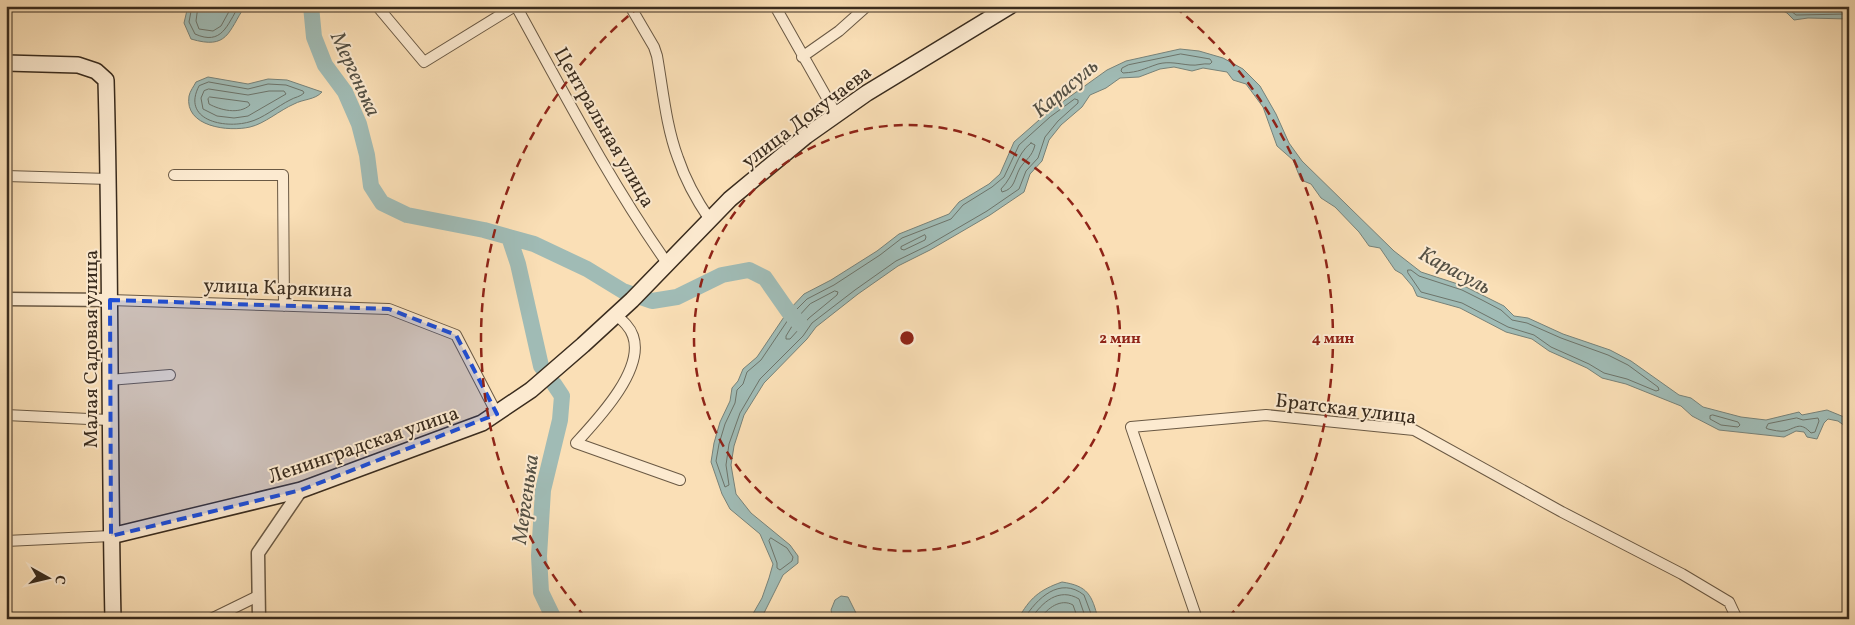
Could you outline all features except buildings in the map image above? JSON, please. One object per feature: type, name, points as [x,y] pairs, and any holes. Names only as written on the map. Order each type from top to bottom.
[{"type":"main road","name":"улица Докучаева","points":[[632,300],[730,199],[781,156],[836,114],[903,70],[1010,6]]},
{"type":"main road","name":"Малая Садовая улица","points":[[6,63],[78,66],[96,71],[106,80],[109,179],[109,420],[113,619]]},
{"type":"main road","name":"Ленинградская улица","points":[[111,536],[302,490],[470,428],[497,414],[531,390],[632,300]]},
{"type":"street","points":[[377,6],[424,62],[516,6]]},
{"type":"street","name":"Центральная улица","points":[[516,6],[590,140],[668,263]]},
{"type":"street","points":[[630,6],[654,47],[657,56],[678,160],[700,205],[710,220]]},
{"type":"street","points":[[775,6],[802,57],[836,114]]},
{"type":"street","points":[[802,57],[839,31],[867,6]]},
{"type":"street","points":[[174,175],[283,175],[284,306]]},
{"type":"street","points":[[6,176],[109,179]]},
{"type":"street","name":"улица Карякина","points":[[6,298],[389,309],[456,336],[497,414]]},
{"type":"street","points":[[616,315],[627,324],[634,337],[635,355],[632,369],[601,416],[576,443],[680,480]]},
{"type":"street","points":[[109,380],[170,376]]},
{"type":"street","points":[[6,415],[109,420]]},
{"type":"street","name":"Братская улица","points":[[1196,619],[1131,427],[1266,415],[1414,430],[1562,512],[1682,574],[1729,602],[1737,619]]},
{"type":"street","points":[[259,619],[258,553],[302,490]]},
{"type":"street","name":"Ленинградская улица","points":[[6,541],[111,536]]},
{"type":"street","points":[[211,619],[258,596]]},
{"type":"highlighted area","points":[[110,300],[389,309],[456,335],[497,414],[301,490],[111,536]]},
{"type":"water","points":[[188,6],[245,6],[226,36],[213,42],[203,42],[191,39],[184,23]]},
{"type":"water","points":[[1774,6],[1849,6],[1849,19],[1808,18],[1794,20],[1787,13]]},
{"type":"water","points":[[1180,49],[1199,51],[1223,58],[1243,69],[1260,86],[1276,114],[1289,143],[1302,161],[1394,251],[1421,272],[1464,286],[1504,306],[1514,316],[1528,318],[1563,334],[1610,350],[1631,361],[1679,395],[1691,398],[1703,407],[1741,417],[1766,420],[1799,412],[1802,415],[1827,410],[1849,419],[1849,429],[1838,421],[1828,419],[1824,423],[1817,439],[1807,437],[1804,432],[1796,431],[1784,437],[1719,430],[1692,416],[1681,406],[1626,384],[1602,378],[1587,368],[1549,351],[1532,339],[1506,332],[1460,308],[1417,296],[1413,287],[1402,274],[1395,270],[1380,248],[1369,246],[1359,232],[1335,207],[1321,198],[1311,184],[1301,180],[1293,160],[1277,146],[1263,107],[1246,84],[1233,80],[1227,72],[1203,68],[1192,71],[1174,67],[1160,69],[1139,77],[1120,78],[1106,88],[1090,95],[1082,107],[1061,125],[1049,140],[1042,161],[1030,174],[1024,192],[990,215],[930,250],[898,266],[858,294],[816,327],[807,339],[764,383],[744,415],[734,446],[731,465],[736,494],[751,513],[790,545],[798,556],[798,563],[783,575],[761,619],[750,619],[762,598],[773,564],[760,534],[730,509],[722,494],[711,462],[720,422],[730,401],[732,388],[738,381],[743,369],[757,357],[788,311],[804,294],[831,280],[877,251],[899,234],[949,214],[959,202],[989,184],[1000,174],[1014,142],[1047,113],[1107,70],[1126,61]]},
{"type":"water","points":[[208,77],[248,84],[268,79],[287,80],[322,92],[316,97],[298,102],[250,127],[220,128],[201,121],[193,115],[189,106],[189,96],[196,82]]},
{"type":"water","points":[[1062,582],[1078,586],[1088,593],[1094,604],[1098,619],[1018,619],[1031,600],[1047,588]]},
{"type":"water","points":[[841,596],[848,597],[859,619],[833,619],[831,610],[835,600]]},
{"type":"waterway","name":"Мергенька","points":[[311,6],[314,37],[325,65],[345,92],[359,124],[367,155],[371,186],[382,203],[407,215],[484,230],[534,244],[587,269],[623,291],[652,301],[677,297],[722,275],[749,270],[765,278],[788,311],[800,324]]},
{"type":"waterway","name":"Мергенька","points":[[509,237],[518,264],[541,366],[545,371]]},
{"type":"waterway","name":"Мергенька","points":[[554,384],[562,396],[560,420],[543,490],[539,556],[541,592],[554,619]]},
{"type":"water label","name":"Карасуль","points":[[1065,88]]},
{"type":"water label","name":"Карасуль","points":[[1455,270]]}]
